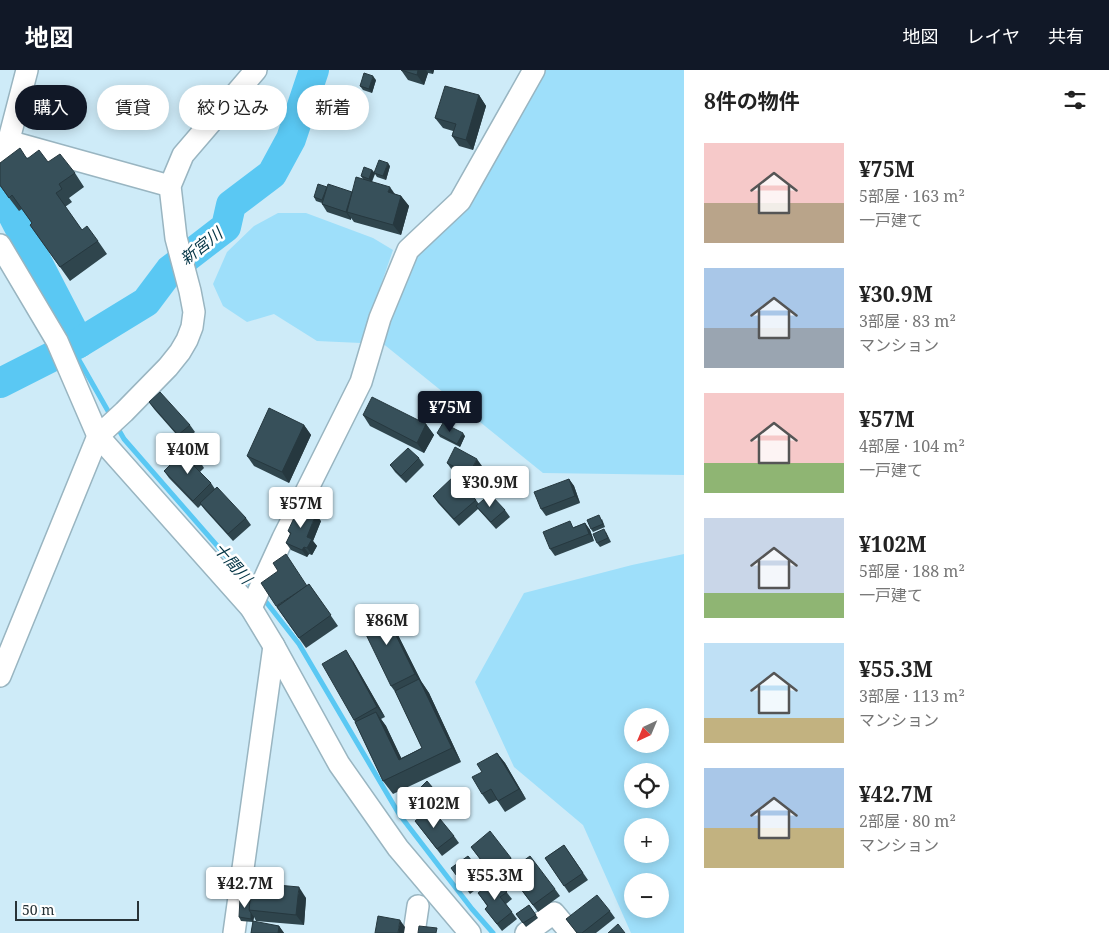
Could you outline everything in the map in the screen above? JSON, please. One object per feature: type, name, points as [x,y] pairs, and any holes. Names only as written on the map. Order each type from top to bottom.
[{"type":"street","points":[[0,174],[27,70]]},
{"type":"street","points":[[0,676],[98,436],[124,412],[180,352],[192,327],[194,312],[176,238],[170,186],[183,155],[256,70]]},
{"type":"street","points":[[251,608],[283,538],[362,382],[380,318],[408,250],[460,201],[534,70]]},
{"type":"street","points":[[8,141],[170,186]]},
{"type":"street","points":[[0,245],[57,341],[98,436],[251,608],[339,764],[398,848],[470,933]]},
{"type":"street","points":[[234,933],[274,646]]},
{"type":"street","points":[[414,933],[418,906]]},
{"type":"street","points":[[526,933],[554,913],[571,933]]},
{"type":"shaded area","points":[[546,70],[684,70],[684,475],[543,473],[381,342],[416,258],[468,206]]},
{"type":"shaded area","points":[[278,213],[306,213],[373,238],[393,250],[361,343],[317,341],[274,314],[247,322],[223,306],[213,284],[227,252],[254,226]]},
{"type":"shaded area","points":[[684,554],[684,933],[631,933],[624,918],[669,918],[669,873],[624,873],[624,917],[583,825],[514,767],[475,682],[524,593],[632,565]]},
{"type":"building","points":[[401,70],[418,70],[417,75]]},
{"type":"building","points":[[364,73],[373,76],[369,89],[369,85],[360,85]]},
{"type":"building","points":[[445,86],[479,95],[466,140],[452,136],[456,124],[435,118]]},
{"type":"building","points":[[20,148],[27,159],[39,150],[48,162],[60,154],[75,173],[59,184],[62,189],[56,193],[82,230],[87,226],[98,241],[60,267],[30,225],[32,223],[12,195],[9,198],[0,185],[0,163]]},
{"type":"building","points":[[379,160],[388,163],[383,176],[374,173]]},
{"type":"building","points":[[364,167],[372,170],[369,179],[361,176]]},
{"type":"building","points":[[356,177],[390,187],[388,192],[401,196],[393,225],[347,212]]},
{"type":"building","points":[[318,184],[327,187],[322,200],[314,197]]},
{"type":"building","points":[[328,184],[352,192],[346,212],[322,204]]},
{"type":"building","points":[[160,392],[190,425],[178,435],[149,402]]},
{"type":"building","points":[[372,397],[426,424],[417,443],[363,415]]},
{"type":"building","points":[[269,408],[304,425],[282,472],[247,456]]},
{"type":"building","points":[[443,423],[463,433],[457,444],[437,433]]},
{"type":"building","points":[[455,447],[477,459],[469,474],[447,463]]},
{"type":"building","points":[[187,448],[199,460],[194,466],[211,483],[193,501],[164,471]]},
{"type":"building","points":[[408,448],[419,458],[401,476],[390,465]]},
{"type":"building","points":[[454,476],[476,500],[454,519],[433,496]]},
{"type":"building","points":[[569,479],[575,496],[541,509],[534,492]]},
{"type":"building","points":[[217,487],[246,518],[228,534],[200,503]]},
{"type":"building","points":[[490,494],[505,510],[491,522],[476,506]]},
{"type":"building","points":[[299,507],[316,514],[307,537],[312,539],[307,548],[304,547],[302,550],[286,543],[291,533],[288,531]]},
{"type":"building","points":[[599,515],[603,524],[591,529],[587,520]]},
{"type":"building","points":[[570,521],[573,528],[585,523],[589,534],[550,549],[543,532]]},
{"type":"building","points":[[604,529],[608,538],[597,543],[593,534]]},
{"type":"building","points":[[286,554],[307,586],[276,606],[261,583],[278,571],[273,563]]},
{"type":"building","points":[[309,584],[331,615],[299,638],[277,607]]},
{"type":"building","points":[[382,607],[415,674],[391,686],[358,618]]},
{"type":"building","points":[[346,650],[377,707],[354,720],[322,664]]},
{"type":"building","points":[[419,679],[452,748],[383,781],[355,722],[376,712],[399,760],[422,748],[395,691]]},
{"type":"building","points":[[497,753],[519,789],[498,801],[491,789],[482,794],[472,777],[482,772],[477,764]]},
{"type":"building","points":[[427,781],[444,801],[436,807],[420,788]]},
{"type":"building","points":[[431,808],[454,836],[437,849],[415,821]]},
{"type":"building","points":[[490,831],[511,858],[491,873],[471,847]]},
{"type":"building","points":[[564,845],[583,873],[564,886],[545,858]]},
{"type":"building","points":[[468,856],[482,874],[465,887],[451,868]]},
{"type":"building","points":[[530,856],[555,889],[533,905],[508,872]]},
{"type":"building","points":[[252,877],[278,879],[277,885],[299,887],[296,915],[249,910]]},
{"type":"building","points":[[496,879],[507,892],[500,897],[512,912],[497,924],[485,909],[488,906],[478,893]]},
{"type":"building","points":[[597,895],[610,911],[582,933],[577,933],[566,919]]},
{"type":"building","points":[[240,898],[250,899],[249,910],[251,919],[239,917]]},
{"type":"building","points":[[529,905],[536,915],[523,923],[516,914]]},
{"type":"building","points":[[378,916],[400,920],[398,933],[375,933]]},
{"type":"building","points":[[253,921],[279,926],[278,933],[251,933]]},
{"type":"building","points":[[618,924],[625,933],[608,933]]},
{"type":"building","points":[[419,926],[437,928],[436,933],[418,933]]},
{"type":"waterway","name":"新宮川","points":[[79,343],[146,302],[170,270],[226,227],[231,205],[272,174],[291,139],[314,70]]},
{"type":"waterway","name":"十間川","points":[[0,190],[79,343],[0,383]]},
{"type":"waterway","name":"十間川","points":[[71,346],[112,418]]},
{"type":"waterway","name":"十間川","points":[[116,425],[124,439],[254,588]]},
{"type":"waterway","name":"十間川","points":[[263,598],[299,644],[399,814],[472,909],[493,933]]}]
